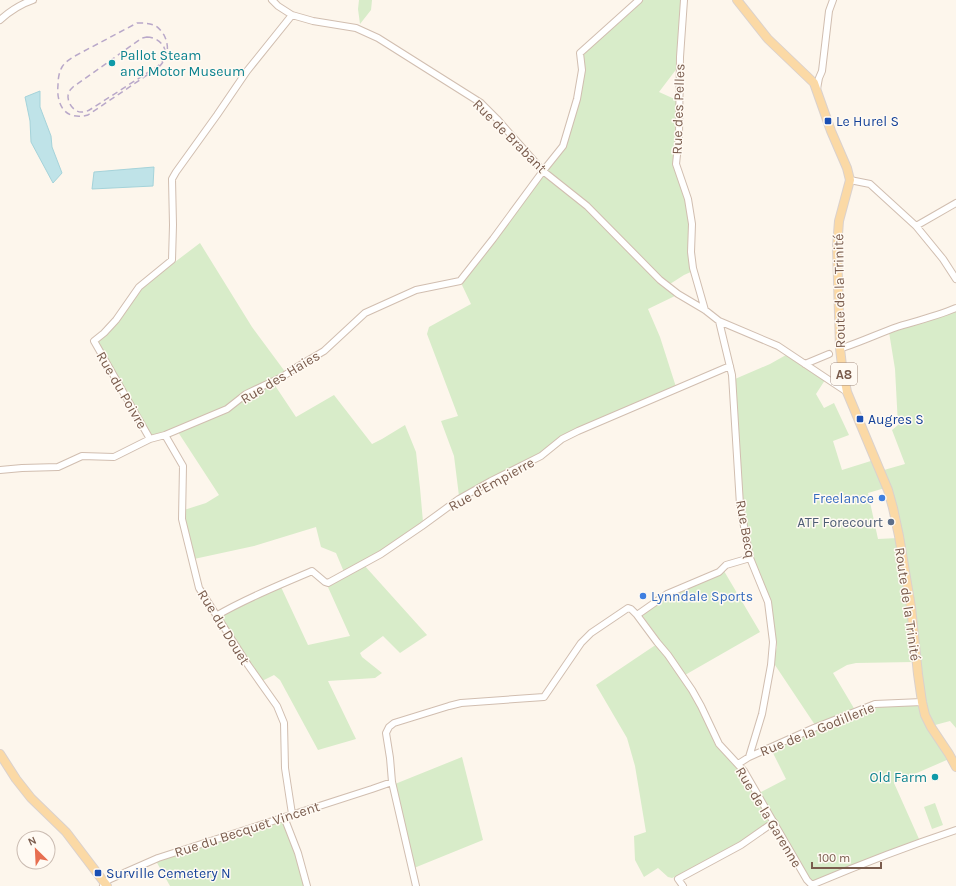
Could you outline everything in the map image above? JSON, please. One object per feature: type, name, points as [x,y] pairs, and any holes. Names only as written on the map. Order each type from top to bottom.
[{"type":"main road","points":[[737,0],[768,39],[814,83],[831,131],[847,168],[850,180]]},
{"type":"main road","name":"Route de la Trinité","points":[[850,180],[839,221],[837,246],[840,348],[842,366],[847,392],[888,490],[893,508],[911,607],[922,702],[931,727],[956,767]]},
{"type":"main road","points":[[0,754],[16,779],[31,798],[66,832],[105,885]]},
{"type":"street","points":[[0,20],[24,1],[33,0]]},
{"type":"street","name":"Rue de Brabant","points":[[272,0],[292,15],[356,28],[384,42],[481,103],[543,171],[587,206],[660,280],[678,294],[705,310],[719,321],[778,346],[847,392]]},
{"type":"street","name":"Rue des Haies","points":[[0,470],[58,467],[82,456],[114,457],[150,440],[227,409],[246,394],[282,377],[324,351],[365,314],[416,290],[460,281],[502,228],[563,146],[580,85],[582,70],[580,53],[639,0]]},
{"type":"street","name":"Rue des Pelles","points":[[684,0],[680,57],[679,136],[676,164],[688,200],[692,224],[690,252],[705,310]]},
{"type":"street","points":[[816,88],[822,71],[829,11],[833,0]]},
{"type":"street","name":"Rue du Poivre","points":[[150,440],[94,341],[116,320],[139,287],[172,260],[172,179],[247,71],[292,15]]},
{"type":"street","points":[[850,180],[870,184],[916,226],[943,259],[956,279]]},
{"type":"street","points":[[916,226],[956,202]]},
{"type":"street","points":[[840,348],[956,308]]},
{"type":"street","name":"Rue Becq","points":[[719,321],[732,375],[740,505],[750,558],[768,602],[773,642],[771,665],[762,714],[749,757]]},
{"type":"street","points":[[806,364],[829,354]]},
{"type":"street","name":"Rue d'Empierre","points":[[216,616],[229,608],[267,590],[312,571],[325,582],[328,582],[381,554],[458,499],[541,456],[563,438],[730,366]]},
{"type":"street","name":"Rue du Douet","points":[[165,435],[183,466],[182,520],[199,588],[248,665],[277,706],[284,723],[285,768],[292,814]]},
{"type":"street","points":[[416,886],[392,782],[386,733],[389,727],[394,724],[461,703],[544,697],[581,643],[591,633],[628,608],[637,615],[667,594],[719,572],[726,565],[750,558]]},
{"type":"street","name":"Rue de la Garenne","points":[[637,615],[668,655],[692,690],[702,706],[719,744],[744,771],[807,880],[811,884],[917,843],[956,830]]},
{"type":"street","name":"Rue de la Godillerie","points":[[738,764],[749,757],[814,728],[875,704],[922,702]]},
{"type":"street","name":"Rue du Becquet Vincent","points":[[105,885],[108,880],[158,858],[392,782]]},
{"type":"street","points":[[284,817],[298,853],[307,886]]},
{"type":"street","points":[[683,886],[678,879],[741,845],[774,822]]},
{"type":"green space","points":[[359,0],[372,0],[371,10],[360,24],[358,9]]},
{"type":"green space","points":[[642,0],[682,0],[678,67],[659,92],[679,101],[675,162],[686,198],[693,271],[670,284],[546,170],[565,146],[574,119],[585,73],[583,53]]},
{"type":"green space","points":[[544,175],[579,202],[677,295],[648,309],[660,337],[676,387],[587,425],[542,453],[459,496],[454,456],[441,421],[458,416],[427,334],[429,327],[471,304],[462,285],[463,281]]},
{"type":"green space","points":[[200,243],[252,327],[286,373],[229,405],[167,433],[152,436],[97,343],[107,334],[142,287]]},
{"type":"green space","points":[[956,311],[956,728],[950,721],[935,725],[925,702],[884,470],[905,464],[892,430],[898,425],[895,369],[889,332]]},
{"type":"green space","points":[[786,355],[825,380],[816,394],[824,408],[834,403],[849,435],[833,441],[842,470],[874,460],[885,488],[868,493],[878,539],[898,538],[913,662],[856,663],[847,665],[833,673],[855,710],[815,725],[773,662],[777,647],[771,602],[752,555],[742,496],[735,379],[770,364]]},
{"type":"green space","points":[[274,384],[296,417],[334,395],[372,444],[405,425],[416,452],[423,522],[366,561],[344,572],[336,553],[321,547],[316,527],[254,546],[194,559],[184,518],[184,510],[206,503],[219,495],[178,432],[247,395]]},
{"type":"green space","points":[[364,565],[427,635],[400,653],[383,636],[360,653],[362,657],[382,673],[375,678],[328,681],[356,739],[318,750],[280,680],[274,675],[262,681],[220,617],[245,603],[281,587],[308,645],[350,636],[327,585]]},
{"type":"green space","points":[[724,571],[760,632],[685,675],[642,615],[675,593],[708,580]]},
{"type":"green space","points":[[657,644],[700,706],[715,744],[741,769],[771,821],[740,843],[672,878],[668,877],[658,868],[644,877],[635,860],[634,836],[646,832],[635,766],[627,738],[596,685]]},
{"type":"green space","points":[[919,704],[949,759],[894,783],[919,839],[817,881],[809,879],[759,793],[786,779],[771,749],[818,728],[875,707]]},
{"type":"green space","points":[[462,757],[483,840],[414,868],[395,784]]},
{"type":"green space","points":[[935,803],[943,825],[932,829],[924,807]]},
{"type":"green space","points":[[282,820],[294,847],[305,886],[170,886],[156,861]]},
{"type":"water","points":[[40,91],[40,107],[51,136],[52,147],[62,173],[53,183],[31,142],[30,121],[25,97]]},
{"type":"water","points":[[154,167],[153,186],[92,189],[94,172]]},
{"type":"railway","points":[[137,23],[156,26],[164,35],[167,44],[167,52],[159,67],[88,115],[74,116],[68,114],[61,105],[58,93],[59,76],[63,65],[73,57],[137,23]]},
{"type":"railway","points":[[147,37],[154,38],[163,45],[165,57],[158,66],[85,112],[75,110],[70,105],[68,95],[69,91],[73,87],[142,38],[147,37]]},
{"type":"place","name":"Pallot Steam and Motor Museum","points":[[112,63]]},
{"type":"place","name":"Le Hurel S","points":[[828,121]]},
{"type":"place","name":"Augres S","points":[[860,419]]},
{"type":"place","name":"Freelance","points":[[882,498]]},
{"type":"place","name":"ATF Forecourt","points":[[891,522]]},
{"type":"place","name":"Lynndale Sports","points":[[643,596]]},
{"type":"place","name":"Old Farm","points":[[935,777]]},
{"type":"place","name":"Surville Cemetery N","points":[[98,873]]}]
